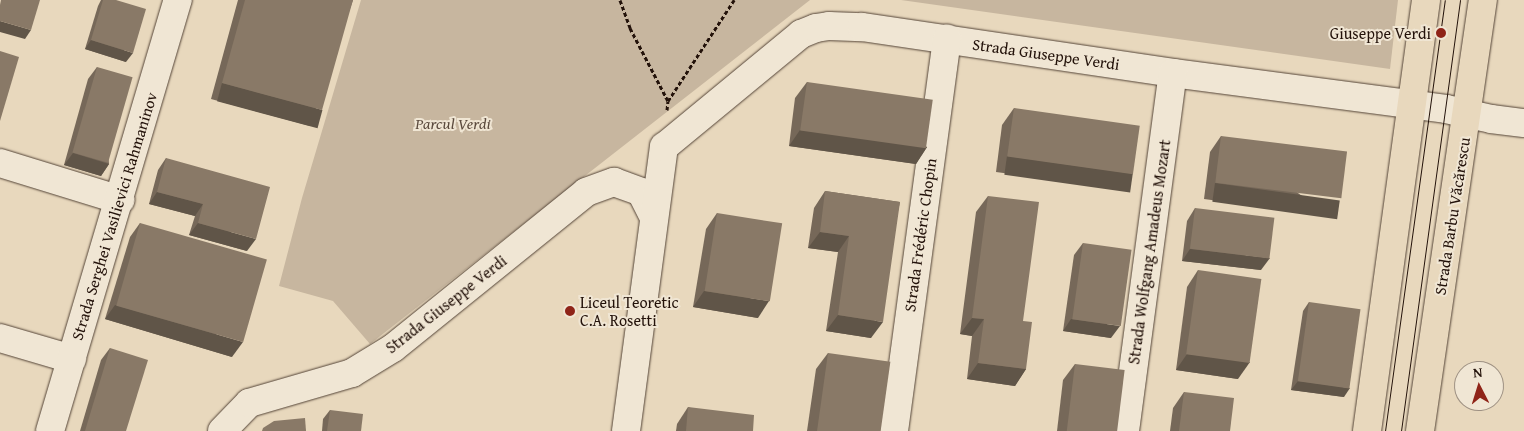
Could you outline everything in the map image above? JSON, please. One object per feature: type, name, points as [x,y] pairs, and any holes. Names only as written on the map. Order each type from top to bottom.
[{"type":"main road","points":[[1367,431],[1426,0]]},
{"type":"main road","name":"Strada Barbu Văcărescu","points":[[1420,431],[1468,114],[1483,0]]},
{"type":"street","name":"Strada Serghei Vasilievici Rahmaninov","points":[[50,431],[178,0]]},
{"type":"street","name":"Strada Giuseppe Verdi","points":[[653,216],[664,147],[801,34],[816,28],[829,26],[862,27],[1173,73],[1413,105],[1524,123]]},
{"type":"street","name":"Strada Frédéric Chopin","points":[[894,431],[946,39]]},
{"type":"street","name":"Strada Wolfgang Amadeus Mozart","points":[[1125,431],[1173,73]]},
{"type":"street","points":[[0,163],[120,200]]},
{"type":"street","name":"Strada Giuseppe Verdi","points":[[222,431],[249,403],[352,373],[393,348],[586,192],[614,182],[641,192],[653,216]]},
{"type":"street","points":[[626,431],[653,216]]},
{"type":"street","points":[[0,338],[72,359]]},
{"type":"path","points":[[620,0],[630,28],[668,101],[734,0]]},
{"type":"green space","name":"Parcul Verdi","points":[[361,0],[810,0],[370,344],[333,301],[279,286],[302,198]]},
{"type":"green space","points":[[901,0],[1398,0],[1390,69]]},
{"type":"building","points":[[1,0],[40,0],[31,30],[0,21]]},
{"type":"building","points":[[103,0],[116,0],[146,9],[133,53],[91,40]]},
{"type":"building","points":[[245,0],[353,0],[322,110],[222,83]]},
{"type":"building","points":[[0,51],[19,57],[0,121]]},
{"type":"building","points":[[97,67],[133,77],[108,163],[72,153]]},
{"type":"building","points":[[807,82],[933,100],[926,148],[800,131]]},
{"type":"building","points":[[1014,108],[1140,126],[1133,174],[1007,157]]},
{"type":"building","points":[[1221,136],[1347,151],[1341,198],[1215,183]]},
{"type":"building","points":[[166,158],[270,187],[256,239],[198,223],[203,204],[157,192]]},
{"type":"building","points":[[825,191],[900,202],[883,322],[838,315],[849,236],[820,232]]},
{"type":"building","points":[[988,196],[1039,202],[1023,321],[1032,322],[1026,369],[978,363],[984,319],[972,318]]},
{"type":"building","points":[[1195,208],[1274,218],[1269,258],[1190,249]]},
{"type":"building","points":[[717,213],[782,223],[770,301],[705,291]]},
{"type":"building","points":[[140,223],[267,259],[243,342],[116,306]]},
{"type":"building","points":[[1083,243],[1132,250],[1121,326],[1072,319]]},
{"type":"building","points":[[1198,270],[1261,279],[1250,363],[1186,354]]},
{"type":"building","points":[[1309,302],[1360,309],[1349,388],[1298,381]]},
{"type":"building","points":[[110,348],[148,360],[126,431],[85,431]]},
{"type":"building","points":[[828,353],[890,362],[881,431],[817,431]]},
{"type":"building","points":[[1075,364],[1125,370],[1117,431],[1067,431]]},
{"type":"building","points":[[1184,392],[1234,398],[1230,431],[1179,431]]},
{"type":"building","points":[[688,407],[754,415],[753,431],[686,431]]},
{"type":"building","points":[[330,410],[363,414],[361,431],[327,431]]},
{"type":"building","points":[[305,418],[306,431],[262,431],[263,428],[274,421]]},
{"type":"tram line","points":[[1385,431],[1445,0]]},
{"type":"tram line","points":[[1401,431],[1460,0]]},
{"type":"place","name":"Giuseppe Verdi","points":[[1441,33]]},
{"type":"place","name":"Liceul Teoretic C.A. Rosetti","points":[[570,311]]}]
